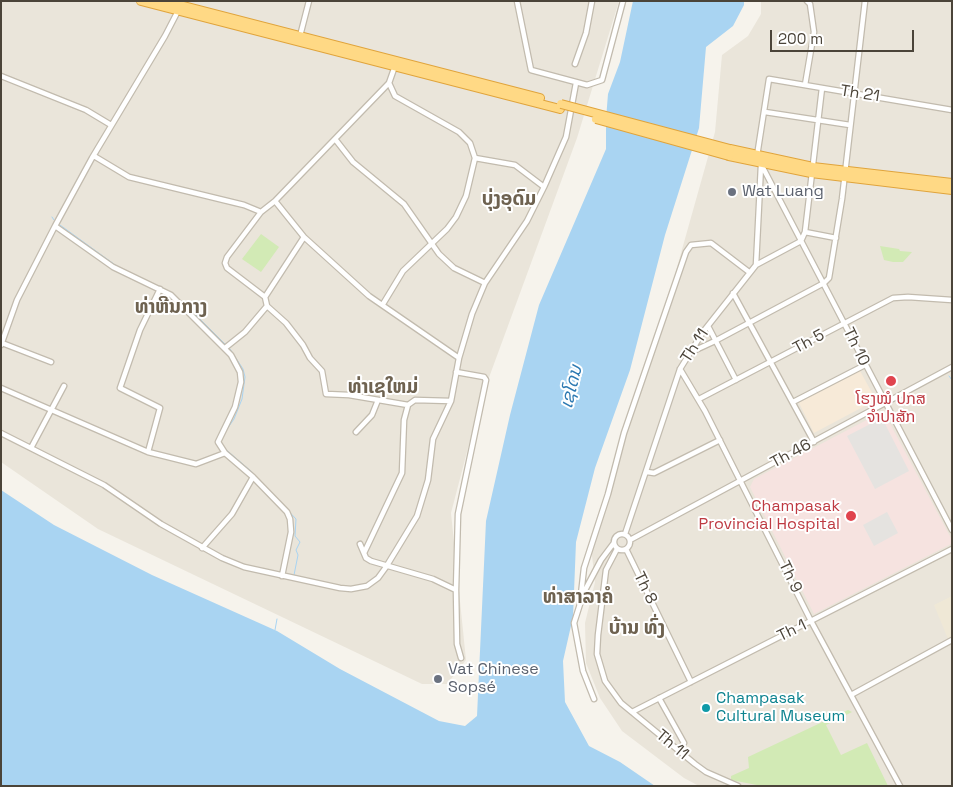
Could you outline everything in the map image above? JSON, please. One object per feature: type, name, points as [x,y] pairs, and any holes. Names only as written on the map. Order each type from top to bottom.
[{"type":"highway","points":[[141,1],[179,8],[300,38],[560,106],[729,152],[761,164],[952,190]]},
{"type":"highway","points":[[164,1],[179,8]]},
{"type":"highway","points":[[729,152],[757,156],[812,170]]},
{"type":"highway","points":[[844,174],[952,183]]},
{"type":"street","points":[[300,38],[309,1]]},
{"type":"street","points":[[517,1],[531,70],[587,85],[602,80],[623,1]]},
{"type":"street","points":[[574,64],[586,33],[592,1]]},
{"type":"street","points":[[805,85],[814,32],[810,4],[807,1]]},
{"type":"street","points":[[688,352],[715,341],[824,283],[829,278],[832,270],[865,1]]},
{"type":"street","points":[[51,362],[2,344],[17,300],[55,226],[111,125],[165,36],[179,8]]},
{"type":"street","points":[[396,64],[388,83],[276,201],[260,212],[227,257],[225,263],[227,268],[265,297],[267,306],[286,323],[322,371],[326,394],[346,394],[408,405]]},
{"type":"street","points":[[1,76],[86,110],[111,125]]},
{"type":"street","name":"Th 21","points":[[765,112],[769,78],[952,110]]},
{"type":"street","points":[[383,304],[402,271],[447,229],[461,207],[475,158],[470,143],[459,132],[395,96],[388,83]]},
{"type":"street","points":[[1,433],[104,485],[161,524],[202,548],[244,567],[352,589],[367,586],[378,578],[386,567],[417,516],[428,480],[433,439],[451,401],[459,358],[485,283],[527,221],[544,187],[566,137],[576,83]]},
{"type":"street","points":[[801,241],[805,232],[822,88]]},
{"type":"street","points":[[757,156],[765,112],[850,125]]},
{"type":"street","points":[[335,139],[364,172],[404,204],[439,254],[454,268],[485,283]]},
{"type":"street","points":[[94,156],[129,177],[244,205],[260,212]]},
{"type":"street","points":[[475,158],[514,165],[544,187]]},
{"type":"street","points":[[756,265],[761,164]]},
{"type":"street","name":"Th 10","points":[[761,164],[952,530]]},
{"type":"street","points":[[276,201],[304,237],[369,296],[459,358]]},
{"type":"street","points":[[55,226],[113,267],[171,296],[225,348],[236,364],[240,372],[241,382],[235,407],[219,437],[220,447],[253,476],[287,512],[290,519],[291,532],[282,576]]},
{"type":"street","points":[[805,232],[836,238]]},
{"type":"street","points":[[265,297],[304,237]]},
{"type":"street","name":"Th 11","points":[[625,534],[680,369],[688,352],[756,265],[801,241]]},
{"type":"street","points":[[580,603],[584,568],[608,494],[624,433],[686,252],[691,245],[711,243],[749,272]]},
{"type":"street","points":[[148,452],[160,408],[120,388],[140,330],[160,290]]},
{"type":"street","points":[[733,293],[814,442]]},
{"type":"street","name":"Th 5","points":[[699,399],[893,298],[908,297],[952,300]]},
{"type":"street","points":[[225,348],[245,332],[267,306]]},
{"type":"street","points":[[1,324],[8,326]]},
{"type":"street","points":[[708,326],[736,380]]},
{"type":"street","points":[[793,402],[865,365]]},
{"type":"street","points":[[950,368],[952,375]]},
{"type":"street","name":"Th 46","points":[[630,540],[950,368]]},
{"type":"street","name":"Th 9","points":[[680,369],[699,399],[742,480],[811,621],[869,725],[900,786]]},
{"type":"street","points":[[456,372],[484,377],[486,380],[458,514],[457,644],[461,658]]},
{"type":"street","points":[[31,448],[64,386]]},
{"type":"street","points":[[1,388],[148,452],[196,464],[225,453]]},
{"type":"street","points":[[356,432],[372,415],[378,400]]},
{"type":"street","points":[[364,553],[402,473],[404,420],[408,405],[415,400],[451,401]]},
{"type":"street","points":[[647,472],[654,472],[720,440]]},
{"type":"street","points":[[202,548],[232,514],[253,476]]},
{"type":"street","points":[[594,699],[583,671],[574,623],[585,588],[601,560],[613,544],[616,536],[625,534],[630,540],[626,549],[617,549],[613,544]]},
{"type":"street","points":[[360,544],[364,553],[371,561],[386,567],[433,579],[456,590]]},
{"type":"street","name":"Th 11","points":[[617,549],[606,570],[597,654],[600,668],[608,686],[632,712],[706,772],[738,786]]},
{"type":"street","name":"Th 8","points":[[626,549],[691,682]]},
{"type":"street","name":"Th 1","points":[[632,712],[952,549]]},
{"type":"street","points":[[851,695],[952,640]]},
{"type":"street","points":[[659,698],[684,743],[679,751]]},
{"type":"shaded area","points":[[1,1],[619,1],[577,138],[480,402],[451,513],[466,660],[447,684],[422,684],[98,529],[1,462]]},
{"type":"shaded area","points":[[761,1],[952,1],[952,786],[699,786],[684,778],[622,731],[600,698],[586,663],[585,623],[595,582],[590,538],[647,374],[715,132],[722,55],[748,36],[761,14]]},
{"type":"shaded area","points":[[859,369],[876,400],[814,433],[798,401]]},
{"type":"shaded area","name":"Champasak Provincial Hospital","points":[[880,413],[885,414],[952,540],[951,544],[814,614],[750,487],[754,479]]},
{"type":"shaded area","points":[[882,418],[909,471],[875,489],[847,436]]},
{"type":"shaded area","points":[[887,512],[898,533],[874,546],[863,525]]},
{"type":"shaded area","points":[[952,596],[952,637],[948,639],[934,605]]},
{"type":"green space","points":[[261,234],[279,247],[261,272],[242,259]]},
{"type":"green space","points":[[880,246],[912,252],[903,262],[893,262],[884,260]]},
{"type":"green space","points":[[848,710],[852,712],[826,725],[841,755],[867,743],[888,786],[762,786],[731,780],[731,776],[749,768],[748,757]]},
{"type":"water","name":"ເຊໂດນ","points":[[633,1],[744,1],[744,5],[733,26],[706,47],[699,128],[665,235],[630,370],[595,468],[576,542],[573,617],[563,661],[565,702],[589,746],[620,762],[655,786],[1,786],[1,490],[54,525],[152,575],[277,631],[340,669],[439,721],[465,726],[477,716],[486,521],[510,415],[539,305],[606,149],[608,94],[620,62]]},
{"type":"waterway","points":[[60,225],[118,267]]},
{"type":"waterway","points":[[167,291],[190,309],[225,344]]},
{"type":"waterway","points":[[225,432],[234,419],[242,399],[245,377],[243,369],[230,349]]},
{"type":"waterway","points":[[949,376],[952,380]]},
{"type":"waterway","points":[[223,447],[252,472],[296,519],[295,536],[300,542],[296,550],[298,555],[294,575]]},
{"type":"waterway","points":[[275,630],[277,619]]},
{"type":"place","name":"Wat Luang","points":[[732,192]]},
{"type":"place","name":"ໂຮງໝໍ ປກສ ຈຳປາສັກ","points":[[891,381]]},
{"type":"place","name":"Champasak Provincial Hospital","points":[[851,516]]},
{"type":"place","name":"Vat Chinese Sopsé","points":[[438,679]]},
{"type":"place","name":"Champasak Cultural Museum","points":[[706,708]]},
{"type":"district","name":"ບຸ່ງອຸດົມ","points":[[509,200]]},
{"type":"district","name":"ທ່າຫີນກາງ","points":[[171,308]]},
{"type":"district","name":"ທ່າເຊໃຫມ່","points":[[383,388]]},
{"type":"district","name":"ທ່າສາລາຄໍ","points":[[578,598]]},
{"type":"district","name":"ບ້ານ ທົ່ງ","points":[[637,629]]}]
